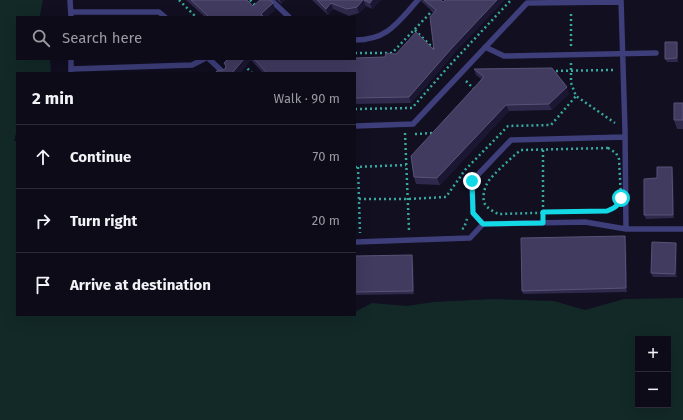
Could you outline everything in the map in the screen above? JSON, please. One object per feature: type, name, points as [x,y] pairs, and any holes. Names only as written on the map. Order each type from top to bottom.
[{"type":"lane","points":[[70,0],[71,14],[160,12],[164,16]]},
{"type":"lane","points":[[271,0],[288,16]]},
{"type":"lane","points":[[356,40],[364,40],[384,34],[398,23],[418,0]]},
{"type":"lane","points":[[356,126],[413,124],[527,3],[621,1],[626,229]]},
{"type":"lane","points":[[485,47],[504,56],[656,53]]},
{"type":"lane","points":[[71,60],[71,71],[192,65],[202,60]]},
{"type":"lane","points":[[210,60],[223,72]]},
{"type":"lane","points":[[483,224],[473,213],[472,181],[511,140],[625,137]]},
{"type":"lane","points":[[356,242],[470,238],[483,224],[585,222],[626,229],[683,229]]},
{"type":"path","points":[[179,0],[195,16]]},
{"type":"path","points":[[250,0],[259,8]]},
{"type":"path","points":[[356,109],[412,108],[511,0]]},
{"type":"path","points":[[356,53],[392,53],[437,5]]},
{"type":"path","points":[[242,64],[251,72]]},
{"type":"path","points":[[548,71],[613,70],[616,75]]},
{"type":"path","points":[[576,96],[625,130]]},
{"type":"path","points":[[615,123],[619,117]]},
{"type":"path","points":[[405,124],[409,235]]},
{"type":"path","points":[[542,125],[543,223]]},
{"type":"path","points":[[608,148],[616,152],[619,159],[621,198],[619,204],[613,209],[607,211],[498,214],[492,211],[484,202],[484,194],[490,179],[516,153],[521,150],[543,150],[608,148]]},
{"type":"path","points":[[360,236],[359,192],[356,167],[406,165]]},
{"type":"path","points":[[359,199],[446,197],[465,170]]},
{"type":"path","points":[[356,213],[360,212]]},
{"type":"green space","points":[[0,0],[43,0],[40,16],[16,16],[16,60],[50,60],[51,72],[16,72],[16,133],[14,141],[16,141],[16,316],[356,316],[356,311],[372,303],[407,306],[433,302],[492,299],[554,301],[585,310],[624,299],[683,298],[683,420],[0,420]]},
{"type":"building","points":[[191,0],[247,0],[253,6],[260,0],[270,0],[273,3],[261,14],[263,16],[208,16]]},
{"type":"building","points":[[317,0],[363,0],[357,7],[347,9],[331,3],[326,9]]},
{"type":"building","points":[[364,0],[372,0],[370,3]]},
{"type":"building","points":[[424,0],[441,0],[443,2],[445,0],[497,0],[409,97],[356,98],[356,72],[266,72],[255,60],[356,60],[356,58],[385,57],[386,53],[396,54],[416,32],[434,50],[430,17],[436,10]]},
{"type":"building","points":[[665,42],[677,42],[677,58],[665,59]]},
{"type":"building","points":[[227,60],[243,60],[233,72],[216,72],[218,70],[221,71],[225,69],[226,66],[224,63]]},
{"type":"building","points":[[552,68],[567,87],[549,104],[506,105],[437,178],[414,177],[411,156],[484,77],[474,69]]},
{"type":"building","points":[[674,103],[683,103],[683,120],[674,120]]},
{"type":"building","points":[[657,167],[672,167],[673,215],[644,215],[644,179],[657,178]]},
{"type":"building","points":[[625,236],[626,288],[522,291],[521,238]]},
{"type":"building","points":[[652,242],[676,243],[675,274],[651,273]]},
{"type":"building","points":[[412,255],[413,291],[356,292],[356,256]]},
{"type":"route","points":[[472,181],[473,213],[483,224],[543,223],[543,212],[607,211],[613,209],[619,204],[621,198]]}]
